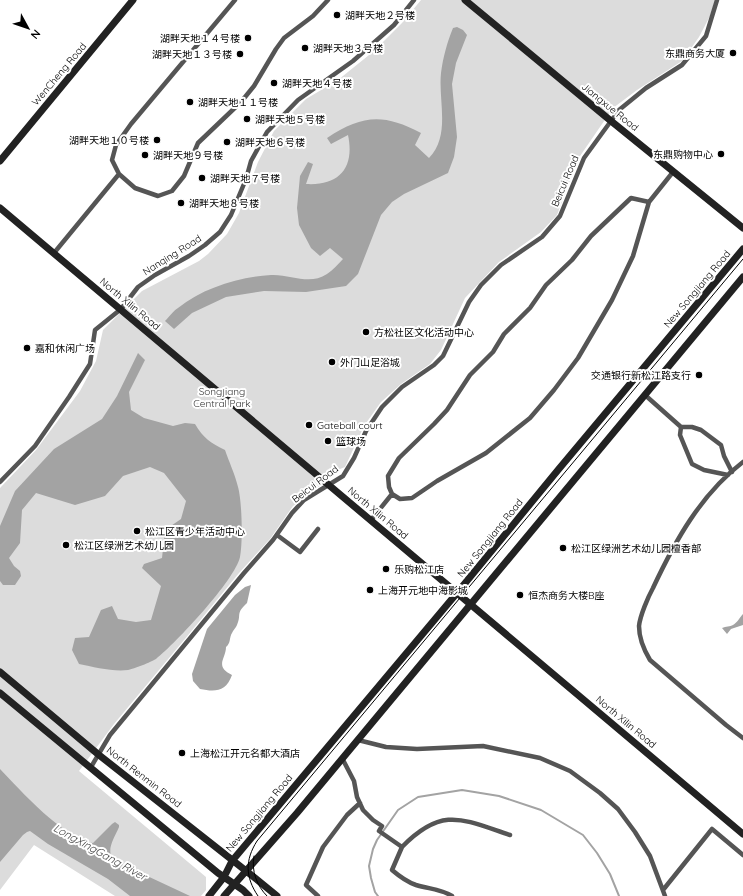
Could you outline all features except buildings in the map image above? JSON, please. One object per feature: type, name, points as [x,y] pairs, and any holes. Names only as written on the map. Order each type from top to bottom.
[{"type":"main road","name":"WenCheng Road","points":[[0,161],[133,0]]},
{"type":"main road","name":"Jiangxue Road","points":[[465,0],[743,228]]},
{"type":"main road","name":"North Xilin Road","points":[[0,208],[743,834]]},
{"type":"main road","name":"New Songjiang Road","points":[[209,896],[224,877],[232,861],[743,249]]},
{"type":"main road","points":[[224,896],[247,872],[358,740],[743,277]]},
{"type":"main road","name":"North Renmin Road","points":[[0,672],[99,755],[277,896]]},
{"type":"main road","points":[[0,693],[249,896]]},
{"type":"street","points":[[235,0],[131,124],[116,145],[112,160],[119,174],[135,188],[158,196],[172,191],[184,176],[198,143],[241,102],[254,86],[284,38],[313,16],[328,0]]},
{"type":"street","name":"Nanqing Road","points":[[0,482],[34,446],[69,397],[90,364],[95,330],[121,309],[138,287],[155,275],[189,256],[220,232],[231,215],[246,178],[251,161],[267,132],[298,100],[353,61],[394,25],[414,0]]},
{"type":"street","name":"Beicui Road","points":[[91,767],[110,735],[277,535],[292,513],[304,500],[344,476],[366,431],[382,407],[402,387],[434,365],[443,356],[469,302],[481,285],[500,265],[542,238],[560,216],[584,158],[619,110],[646,88],[682,65],[706,36],[717,0]]},
{"type":"street","points":[[649,202],[631,198],[591,236],[572,260],[546,285],[530,308],[504,334],[490,356],[470,375],[447,410],[399,458],[388,476],[389,487],[392,494],[400,499],[412,498],[437,481],[486,453],[530,418],[554,390],[578,358],[612,300],[633,256],[649,202],[674,172]]},
{"type":"street","points":[[54,253],[119,174]]},
{"type":"street","points":[[645,395],[681,427],[692,427],[701,430],[721,445],[730,473]]},
{"type":"street","points":[[681,427],[680,435],[692,464],[704,470],[730,473]]},
{"type":"street","points":[[743,462],[715,488],[680,534],[646,602],[639,625],[643,647],[650,660],[743,738]]},
{"type":"street","points":[[371,520],[392,494]]},
{"type":"street","points":[[277,535],[300,552],[318,529]]},
{"type":"street","points":[[358,740],[386,747],[417,749],[483,746],[540,758],[570,771],[600,793],[618,809],[650,856],[665,896]]},
{"type":"street","points":[[342,758],[354,781],[357,797],[363,810],[373,820],[382,826],[379,831],[402,847]]},
{"type":"street","points":[[318,896],[306,885],[323,847],[347,815],[360,804]]},
{"type":"street","points":[[452,896],[445,892],[415,885],[402,878],[392,870],[402,847],[415,834],[428,825],[453,819],[472,822],[510,835]]},
{"type":"street","points":[[663,890],[712,829],[743,854]]},
{"type":"green space","name":"Songjiang Central Park","points":[[421,0],[715,0],[710,16],[699,37],[682,61],[637,90],[613,108],[578,159],[557,215],[541,232],[499,262],[465,298],[441,350],[430,364],[401,384],[381,402],[364,426],[345,467],[335,471],[313,492],[293,506],[270,539],[239,573],[114,724],[79,771],[206,877],[206,890],[201,896],[115,896],[34,845],[0,890],[0,488],[36,450],[80,391],[96,361],[103,330],[142,291],[199,261],[208,254],[227,234],[239,213],[258,162],[274,131],[306,99],[338,80],[374,51],[402,23]]},
{"type":"water","points":[[457,27],[463,30],[467,35],[456,63],[452,84],[457,137],[454,157],[448,173],[404,194],[392,202],[381,215],[358,274],[346,286],[306,292],[264,291],[226,297],[192,313],[174,329],[165,321],[174,311],[188,301],[210,289],[234,281],[259,276],[278,275],[300,279],[313,279],[327,274],[343,259],[330,248],[320,256],[311,248],[299,225],[297,208],[300,176],[308,162],[313,164],[306,184],[318,184],[336,178],[342,173],[349,157],[350,147],[348,135],[331,144],[327,138],[351,125],[373,119],[395,122],[421,133],[415,145],[429,158],[436,149],[440,139],[442,128],[441,73],[447,45],[453,28]]},
{"type":"water","points":[[138,353],[145,360],[129,392],[131,410],[144,418],[173,426],[185,423],[195,424],[208,440],[225,450],[239,493],[242,522],[242,542],[240,557],[228,580],[204,611],[177,640],[156,659],[142,665],[128,670],[104,669],[79,664],[72,650],[75,638],[89,637],[101,610],[112,606],[118,619],[136,622],[151,620],[161,586],[142,568],[144,564],[162,558],[165,530],[181,519],[186,501],[164,473],[150,467],[123,476],[105,496],[75,505],[36,493],[22,510],[20,543],[9,558],[14,566],[20,571],[21,576],[15,585],[3,585],[0,581],[0,526],[15,491],[54,449],[102,419],[117,396]]},
{"type":"water","points":[[251,585],[247,603],[240,612],[237,626],[231,635],[229,644],[226,647],[222,662],[223,669],[232,675],[230,681],[219,690],[200,689],[193,681],[192,674],[207,629],[235,595],[245,587]]},
{"type":"water","points":[[743,614],[743,625],[731,629],[727,634],[722,628],[734,624]]},
{"type":"water","name":"LongXingGang River","points":[[0,769],[43,812],[69,833],[81,840],[93,843],[115,822],[119,825],[119,827],[113,840],[110,852],[113,860],[190,896],[130,896],[108,879],[48,844],[30,831],[23,835],[0,862]]},
{"type":"waterway","points":[[378,896],[375,892],[369,866],[377,840],[398,810],[418,797],[462,790],[499,796],[541,810],[583,835],[597,853],[610,874],[619,896]]},
{"type":"tram line","points":[[258,896],[251,882],[248,868],[250,855],[257,841],[743,259]]},
{"type":"tram line","points":[[254,856],[254,873],[260,888],[267,896]]},
{"type":"place","name":"湖畔天地２号楼","points":[[337,15]]},
{"type":"place","name":"湖畔天地１４号楼","points":[[248,38]]},
{"type":"place","name":"湖畔天地３号楼","points":[[305,48]]},
{"type":"place","name":"东鼎商务大厦","points":[[733,53]]},
{"type":"place","name":"湖畔天地１３号楼","points":[[240,54]]},
{"type":"place","name":"湖畔天地４号楼","points":[[274,83]]},
{"type":"place","name":"湖畔天地１１号楼","points":[[190,102]]},
{"type":"place","name":"湖畔天地５号楼","points":[[247,119]]},
{"type":"place","name":"湖畔天地１０号楼","points":[[157,140]]},
{"type":"place","name":"湖畔天地６号楼","points":[[227,142]]},
{"type":"place","name":"东鼎购物中心","points":[[721,154]]},
{"type":"place","name":"湖畔天地９号楼","points":[[145,155]]},
{"type":"place","name":"湖畔天地７号楼","points":[[202,178]]},
{"type":"place","name":"湖畔天地８号楼","points":[[181,203]]},
{"type":"place","name":"方松社区文化活动中心","points":[[366,332]]},
{"type":"place","name":"嘉和休闲广场","points":[[27,348]]},
{"type":"place","name":"外门山足浴城","points":[[332,362]]},
{"type":"place","name":"交通银行新松江路支行","points":[[699,375]]},
{"type":"place","name":"Gateball court","points":[[309,425]]},
{"type":"place","name":"篮球场","points":[[328,441]]},
{"type":"place","name":"松江区青少年活动中心","points":[[137,531]]},
{"type":"place","name":"松江区绿洲艺术幼儿园","points":[[66,545]]},
{"type":"place","name":"松江区绿洲艺术幼儿园檀香部","points":[[563,548]]},
{"type":"place","name":"乐购松江店","points":[[386,569]]},
{"type":"place","name":"上海开元地中海影城","points":[[370,590]]},
{"type":"place","name":"恒杰商务大楼B座","points":[[520,595]]},
{"type":"place","name":"上海松江开元名都大酒店","points":[[182,753]]}]
